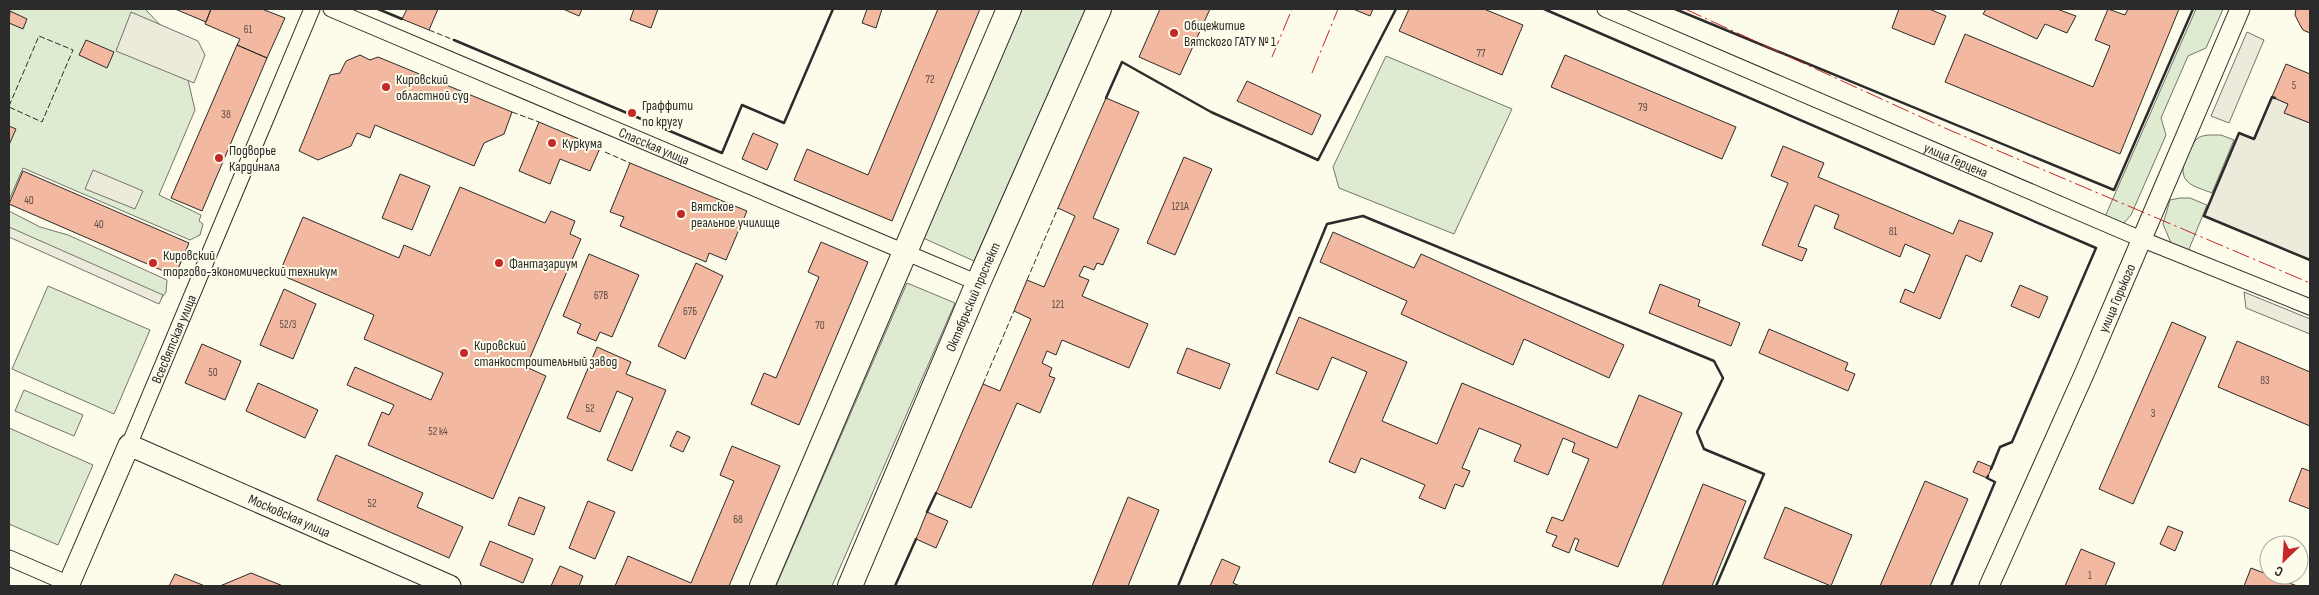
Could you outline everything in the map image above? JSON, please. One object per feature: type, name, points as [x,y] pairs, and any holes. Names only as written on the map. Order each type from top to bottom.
[{"type":"main road","points":[[762,586],[1009,9]]},
{"type":"main road","name":"Октябрьский проспект","points":[[850,586],[978,283],[1099,9]]},
{"type":"main road","name":"Всесвятская улица","points":[[68,585],[129,445]]},
{"type":"main road","name":"Московская улица","points":[[129,445],[450,586]]},
{"type":"street","name":"Всесвятская улица","points":[[129,445],[312,9]]},
{"type":"street","name":"Спасская улица","points":[[330,9],[978,283]]},
{"type":"street","name":"улица Герцена","points":[[1605,9],[2140,238],[2310,307]]},
{"type":"street","name":"улица Горького","points":[[1989,586],[2085,372],[2140,238],[2240,9]]},
{"type":"street","points":[[9,558],[68,585]]},
{"type":"green space","points":[[9,9],[145,9],[166,31],[185,67],[195,110],[159,195],[201,215],[199,221],[203,224],[200,235],[190,240],[23,168],[9,200]]},
{"type":"green space","points":[[1022,9],[1086,9],[974,261],[921,237]]},
{"type":"green space","points":[[2196,9],[2223,9],[2206,48],[2188,56],[2161,118],[2166,135],[2131,215],[2124,223],[2116,224],[2104,219]]},
{"type":"green space","points":[[1386,56],[1512,109],[1454,234],[1339,188],[1333,167]]},
{"type":"green space","points":[[2208,135],[2221,135],[2234,140],[2212,193],[2189,183],[2184,177],[2183,171],[2183,165],[2190,148],[2198,138]]},
{"type":"green space","points":[[2190,198],[2207,205],[2187,254],[2171,243],[2163,224],[2170,200]]},
{"type":"green space","points":[[9,211],[40,227],[68,235],[167,280],[166,292],[161,299],[147,295],[9,235]]},
{"type":"green space","points":[[907,283],[955,303],[832,586],[776,586]]},
{"type":"green space","points":[[48,286],[150,330],[114,414],[12,369]]},
{"type":"green space","points":[[24,390],[83,415],[74,436],[15,411]]},
{"type":"green space","points":[[9,428],[93,465],[58,545],[9,524]]},
{"type":"shaded area","points":[[131,12],[198,41],[205,55],[194,83],[116,51]]},
{"type":"shaded area","points":[[2247,32],[2264,40],[2229,123],[2211,116]]},
{"type":"shaded area","points":[[2272,97],[2288,104],[2285,113],[2310,123],[2310,260],[2204,216],[2239,133],[2255,139]]},
{"type":"shaded area","points":[[93,170],[143,191],[135,209],[85,189]]},
{"type":"shaded area","points":[[9,227],[163,295],[159,304],[9,237]]},
{"type":"shaded area","points":[[2244,292],[2310,319],[2310,334],[2246,308]]},
{"type":"building","points":[[175,9],[211,9],[206,22]]},
{"type":"building","points":[[211,9],[262,9],[285,18],[267,58],[237,45],[240,39],[205,24]]},
{"type":"building","points":[[407,9],[438,9],[429,30],[402,19]]},
{"type":"building","points":[[563,9],[582,9],[579,16]]},
{"type":"building","points":[[634,9],[658,9],[651,28],[630,20]]},
{"type":"building","points":[[867,9],[882,9],[876,28],[862,23]]},
{"type":"building","points":[[938,9],[980,9],[892,221],[794,180],[807,149],[868,175]]},
{"type":"building","name":"Общежитие Вятского ГАТУ № 1","points":[[1160,9],[1210,9],[1180,75],[1139,57]]},
{"type":"building","points":[[1353,9],[1373,9],[1370,16]]},
{"type":"building","points":[[1409,9],[1484,9],[1523,25],[1502,75],[1399,31]]},
{"type":"building","points":[[1899,9],[1929,9],[1946,16],[1934,45],[1892,28]]},
{"type":"building","points":[[1986,9],[2057,9],[2076,16],[2067,33],[2045,24],[2037,39],[1983,14]]},
{"type":"building","points":[[2108,9],[2125,15],[2128,9],[2179,9],[2120,154],[1945,82],[1965,34],[2093,87],[2110,46],[2095,40]]},
{"type":"building","points":[[2296,9],[2310,9],[2310,33],[2303,30],[2300,25],[2295,15]]},
{"type":"building","points":[[10,11],[27,19],[23,29],[9,23]]},
{"type":"building","points":[[86,40],[114,52],[107,68],[79,55]]},
{"type":"building","points":[[237,45],[267,58],[202,211],[171,198]]},
{"type":"building","points":[[360,55],[370,60],[378,57],[512,112],[504,134],[484,143],[474,166],[375,125],[370,138],[357,133],[351,146],[318,160],[299,151],[330,75],[340,73],[346,61]]},
{"type":"building","points":[[1565,55],[1736,127],[1722,159],[1551,87]]},
{"type":"building","points":[[2286,64],[2310,74],[2310,123],[2284,113],[2288,104],[2272,97]]},
{"type":"building","points":[[1247,81],[1321,115],[1312,135],[1237,101]]},
{"type":"building","points":[[1106,98],[1139,112],[1093,218],[1119,229],[1103,265],[1097,263],[1094,270],[1084,266],[1079,276],[1089,280],[1082,296],[1148,324],[1129,368],[1062,340],[1056,355],[1047,351],[1042,363],[1052,368],[1049,376],[1055,378],[1040,413],[1017,403],[971,508],[936,493],[983,384],[1000,391],[1031,319],[1014,311],[1027,280],[1044,287],[1075,216],[1058,208]]},
{"type":"building","points":[[539,122],[600,148],[590,171],[560,159],[550,184],[519,171]]},
{"type":"building","points":[[9,126],[16,129],[9,145]]},
{"type":"building","points":[[753,133],[778,144],[767,170],[742,159]]},
{"type":"building","points":[[1783,146],[1824,163],[1818,177],[1953,234],[1959,220],[1993,233],[1981,262],[1966,255],[1940,319],[1900,302],[1905,289],[1914,293],[1930,255],[1905,244],[1900,257],[1834,228],[1839,215],[1815,205],[1798,246],[1807,249],[1802,261],[1762,245],[1788,183],[1771,176]]},
{"type":"building","points":[[1184,157],[1212,169],[1175,255],[1147,243]]},
{"type":"building","name":"Вятское реальное училище","points":[[630,163],[747,211],[726,260],[709,253],[706,262],[620,226],[624,217],[610,212]]},
{"type":"building","points":[[23,171],[189,243],[175,276],[9,204]]},
{"type":"building","points":[[400,174],[430,186],[412,230],[382,218]]},
{"type":"building","name":"Кировский станкостроительный завод","points":[[460,187],[545,223],[551,211],[575,221],[570,234],[581,239],[526,367],[546,376],[493,499],[368,445],[382,412],[389,415],[394,405],[347,385],[355,367],[431,400],[443,373],[364,339],[374,315],[279,274],[303,217],[399,258],[404,245],[430,256]]},
{"type":"building","points":[[1333,232],[1414,268],[1421,254],[1624,345],[1609,378],[1524,339],[1513,365],[1401,314],[1407,301],[1320,262]]},
{"type":"building","points":[[821,242],[868,262],[799,425],[751,404],[764,373],[776,378],[819,277],[808,272]]},
{"type":"building","points":[[589,254],[639,275],[612,337],[600,332],[596,341],[577,333],[581,324],[563,316]]},
{"type":"building","points":[[696,263],[723,276],[685,359],[658,346]]},
{"type":"building","points":[[1660,284],[1700,300],[1698,306],[1740,323],[1731,346],[1649,313]]},
{"type":"building","points":[[2020,285],[2048,297],[2039,318],[2011,306]]},
{"type":"building","points":[[284,289],[316,304],[293,359],[260,345]]},
{"type":"building","points":[[1299,317],[1407,362],[1382,421],[1437,444],[1462,383],[1617,448],[1639,395],[1682,413],[1618,567],[1575,550],[1579,540],[1575,538],[1569,553],[1552,546],[1557,536],[1546,532],[1552,517],[1563,521],[1589,459],[1572,452],[1575,443],[1563,438],[1548,475],[1514,461],[1521,445],[1479,428],[1462,468],[1470,471],[1463,487],[1455,484],[1445,509],[1419,498],[1425,485],[1361,458],[1355,473],[1329,462],[1367,372],[1332,357],[1318,390],[1276,373]]},
{"type":"building","points":[[2172,322],[2206,337],[2133,504],[2099,489]]},
{"type":"building","points":[[1769,329],[1848,363],[1845,370],[1855,374],[1848,391],[1759,353]]},
{"type":"building","points":[[2237,341],[2310,372],[2310,426],[2218,387]]},
{"type":"building","points":[[202,344],[241,361],[225,400],[185,383]]},
{"type":"building","points":[[597,347],[631,362],[626,374],[666,390],[632,471],[607,460],[633,398],[617,391],[600,432],[567,418]]},
{"type":"building","points":[[1187,348],[1230,364],[1220,389],[1177,373]]},
{"type":"building","points":[[258,383],[318,410],[305,438],[246,411]]},
{"type":"building","points":[[677,431],[690,437],[683,452],[670,446]]},
{"type":"building","points":[[732,446],[780,466],[729,586],[615,586],[628,556],[691,583],[734,481],[720,475]]},
{"type":"building","points":[[336,455],[423,493],[417,507],[463,527],[449,558],[317,500]]},
{"type":"building","points":[[1978,461],[1992,467],[1987,478],[1973,472]]},
{"type":"building","points":[[2302,468],[2310,471],[2310,509],[2289,501]]},
{"type":"building","points":[[1925,481],[1968,499],[1930,586],[1880,586]]},
{"type":"building","points":[[1703,484],[1746,501],[1712,586],[1662,586]]},
{"type":"building","points":[[519,497],[545,507],[534,535],[508,525]]},
{"type":"building","points":[[1128,497],[1159,510],[1128,586],[1092,586]]},
{"type":"building","points":[[588,501],[615,512],[595,559],[569,548]]},
{"type":"building","points":[[1785,507],[1852,535],[1831,586],[1764,558]]},
{"type":"building","points":[[927,512],[948,521],[936,548],[916,539]]},
{"type":"building","points":[[2168,526],[2183,532],[2175,551],[2160,544]]},
{"type":"building","points":[[490,541],[533,559],[523,583],[480,565]]},
{"type":"building","points":[[2081,549],[2115,563],[2105,586],[2065,586]]},
{"type":"building","points":[[1222,559],[1240,567],[1233,583],[1240,586],[1210,586]]},
{"type":"building","points":[[560,566],[583,576],[579,586],[551,586]]},
{"type":"building","points":[[2251,568],[2259,571],[2259,585],[2297,586],[2244,586]]},
{"type":"building","points":[[251,573],[283,586],[220,586]]},
{"type":"building","points":[[175,574],[205,586],[169,586]]},
{"type":"fence","points":[[429,30],[454,40]]},
{"type":"fence","points":[[9,106],[39,36],[73,50],[42,122],[9,107]]},
{"type":"fence","points":[[512,112],[539,122]]},
{"type":"fence","points":[[605,152],[630,163]]},
{"type":"fence","points":[[1027,280],[1058,208]]},
{"type":"fence","points":[[983,384],[1014,311]]},
{"type":"wall","points":[[378,9],[402,19]]},
{"type":"wall","points":[[454,40],[722,153],[742,105],[784,123],[833,9]]},
{"type":"wall","points":[[1106,98],[1122,62],[1211,112],[1318,160],[1396,9]]},
{"type":"wall","points":[[1544,9],[2096,248],[2012,442],[2000,447],[1991,469]]},
{"type":"wall","points":[[1675,9],[2114,190],[2193,9]]},
{"type":"wall","points":[[2275,98],[2272,97],[2254,139],[2239,133],[2204,216],[2310,260]]},
{"type":"wall","points":[[1178,586],[1327,224],[1363,216],[1714,361],[1723,378],[1697,432],[1704,449],[1764,474],[1716,586]]},
{"type":"wall","points":[[1951,586],[1995,482],[1987,478],[1988,476]]},
{"type":"wall","points":[[927,512],[936,493]]},
{"type":"wall","points":[[895,586],[916,539]]},
{"type":"power","points":[[1272,57],[1292,9]]},
{"type":"power","points":[[1312,73],[1338,9]]},
{"type":"power","points":[[1685,9],[1947,129],[2310,283]]},
{"type":"place","name":"Общежитие Вятского ГАТУ № 1","points":[[1174,33]]},
{"type":"place","name":"Кировский областной суд","points":[[386,87]]},
{"type":"place","name":"Граффити по кругу","points":[[632,113]]},
{"type":"place","name":"Куркума","points":[[552,143]]},
{"type":"place","name":"Подворье Кардинала","points":[[219,158]]},
{"type":"place","name":"Вятское реальное училище","points":[[681,214]]},
{"type":"place","name":"Кировский торгово-экономический техникум","points":[[153,263]]},
{"type":"place","name":"Фантазариум","points":[[499,263]]},
{"type":"place","name":"Кировский станкостроительный завод","points":[[464,353]]}]
